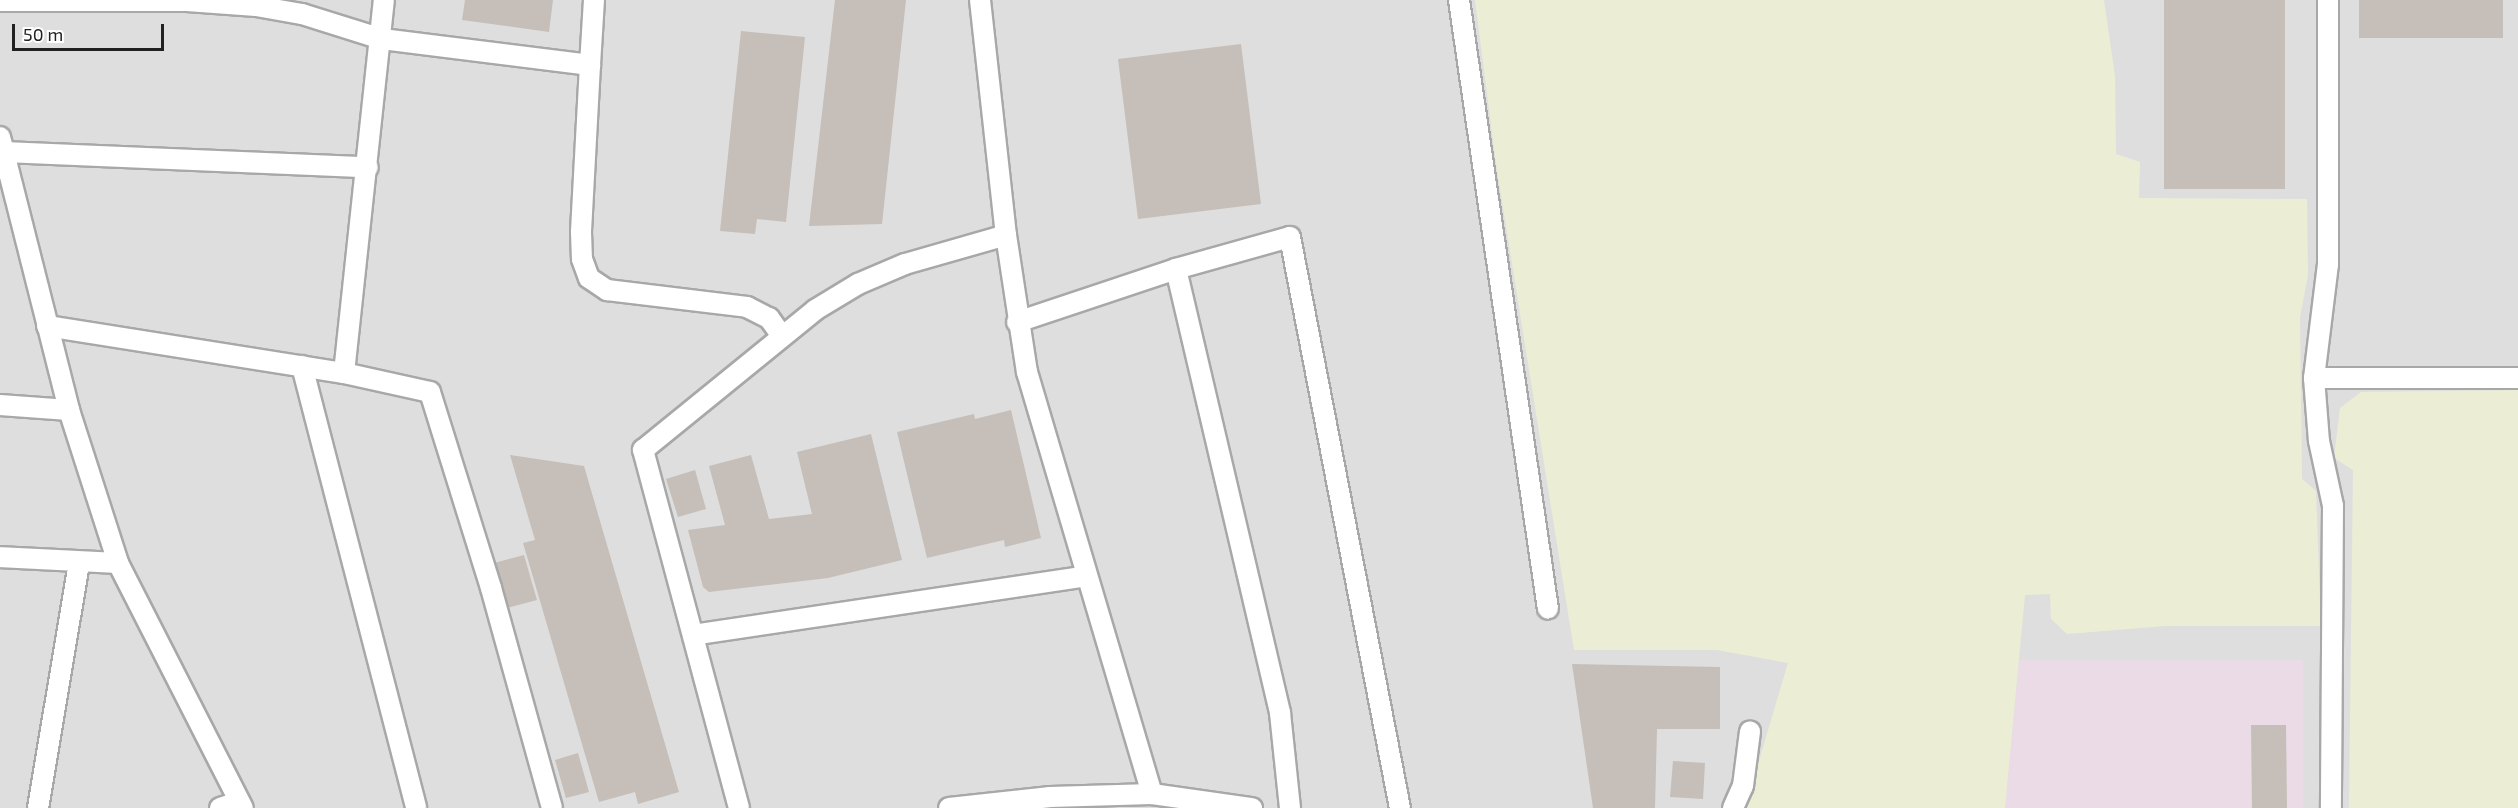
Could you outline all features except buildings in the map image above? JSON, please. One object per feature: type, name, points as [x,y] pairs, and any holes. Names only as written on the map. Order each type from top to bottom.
[{"type":"street","points":[[344,373],[382,39],[384,0]]},
{"type":"street","points":[[594,0],[581,232],[582,259],[588,278],[607,290],[747,308],[769,318],[782,336]]},
{"type":"street","points":[[980,0],[1006,235],[1017,322],[1027,372],[1152,794]]},
{"type":"street","points":[[1459,0],[1548,609]]},
{"type":"street","points":[[2328,0],[2328,264],[2314,378],[2319,441],[2333,506],[2331,808]]},
{"type":"street","points":[[0,1],[224,2],[302,14],[382,39],[590,65]]},
{"type":"street","points":[[219,808],[241,805],[118,563],[69,410],[2,145],[368,167]]},
{"type":"street","points":[[740,808],[643,450],[782,336],[858,284],[905,264],[1006,235]]},
{"type":"street","points":[[1017,322],[1176,269],[1290,237],[1400,808]]},
{"type":"street","points":[[1176,269],[1280,712],[1290,808]]},
{"type":"street","points":[[47,326],[344,373],[430,392],[491,588],[552,808]]},
{"type":"street","points":[[302,366],[416,808]]},
{"type":"street","points":[[2314,378],[2518,378]]},
{"type":"street","points":[[0,405],[69,410]]},
{"type":"street","points":[[0,557],[79,563],[118,563]]},
{"type":"street","points":[[38,808],[79,563]]},
{"type":"street","points":[[693,636],[1086,576]]},
{"type":"street","points":[[1733,808],[1743,786],[1750,731]]},
{"type":"street","points":[[949,808],[1050,803],[1152,794],[1252,808]]},
{"type":"shaded area","points":[[0,0],[2518,0],[2518,808],[0,808]]},
{"type":"shaded area","points":[[2019,660],[2303,660],[2303,808],[2005,808]]},
{"type":"green space","points":[[1475,0],[2104,0],[2115,76],[2116,154],[2140,162],[2139,198],[2307,199],[2308,275],[2300,317],[2302,479],[2316,491],[2321,626],[2165,626],[2067,634],[2051,619],[2050,594],[2025,595],[2005,808],[1745,808],[1788,663],[1717,650],[1574,650],[1496,164]]},
{"type":"green space","points":[[2518,390],[2518,808],[2349,808],[2353,470],[2334,458],[2340,408],[2361,392]]}]
